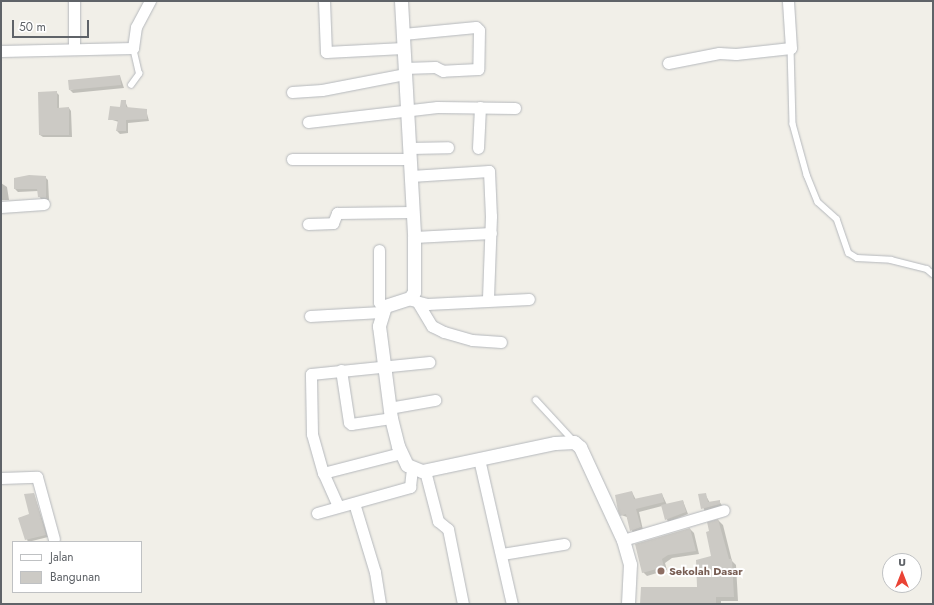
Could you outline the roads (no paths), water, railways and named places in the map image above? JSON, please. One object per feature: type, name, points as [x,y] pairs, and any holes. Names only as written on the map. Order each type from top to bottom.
[{"type":"street","points":[[74,1],[74,48]]},
{"type":"street","points":[[1,51],[74,48],[134,48],[136,27],[150,1]]},
{"type":"street","points":[[324,1],[326,52],[403,48]]},
{"type":"street","points":[[401,1],[414,237],[413,301],[432,326],[444,332],[472,340],[501,342]]},
{"type":"street","points":[[668,63],[719,53],[736,54],[790,48],[788,1]]},
{"type":"street","points":[[292,92],[322,90],[405,71],[435,68],[443,71],[478,68],[479,30],[476,28],[403,34]]},
{"type":"street","points":[[308,122],[437,107],[515,108]]},
{"type":"street","points":[[478,148],[480,107]]},
{"type":"street","points":[[292,159],[410,153],[448,146]]},
{"type":"street","points":[[411,176],[489,172],[491,233],[488,299]]},
{"type":"street","points":[[1,207],[44,204]]},
{"type":"street","points":[[308,224],[334,223],[337,213],[412,212]]},
{"type":"street","points":[[414,237],[491,233]]},
{"type":"street","points":[[379,250],[379,302],[382,310]]},
{"type":"street","points":[[529,299],[413,301],[388,303],[382,310],[379,326],[383,367],[390,413],[401,453],[412,468],[425,471],[555,443],[574,442],[580,447],[623,540],[630,564],[628,604]]},
{"type":"street","points":[[310,316],[382,310]]},
{"type":"street","points":[[338,506],[323,473],[312,431],[311,374],[430,362]]},
{"type":"street","points":[[341,370],[349,422],[351,424],[435,400]]},
{"type":"street","points":[[323,473],[401,453]]},
{"type":"street","points":[[479,460],[502,554],[512,604]]},
{"type":"street","points":[[317,512],[354,503],[410,486],[412,468]]},
{"type":"street","points":[[425,471],[438,521],[448,529],[463,604]]},
{"type":"street","points":[[1,478],[37,477],[54,539]]},
{"type":"street","points":[[354,503],[375,572],[380,604]]},
{"type":"street","points":[[623,540],[724,510]]},
{"type":"street","points":[[502,554],[564,544]]},
{"type":"lane","points":[[131,85],[139,74],[134,48]]},
{"type":"lane","points":[[790,48],[793,124],[807,175],[818,202],[836,219],[847,250],[854,257],[891,260],[927,270],[933,274]]},
{"type":"lane","points":[[536,400],[574,442]]},
{"type":"place","name":"Sekolah Dasar","points":[[661,571]]}]
